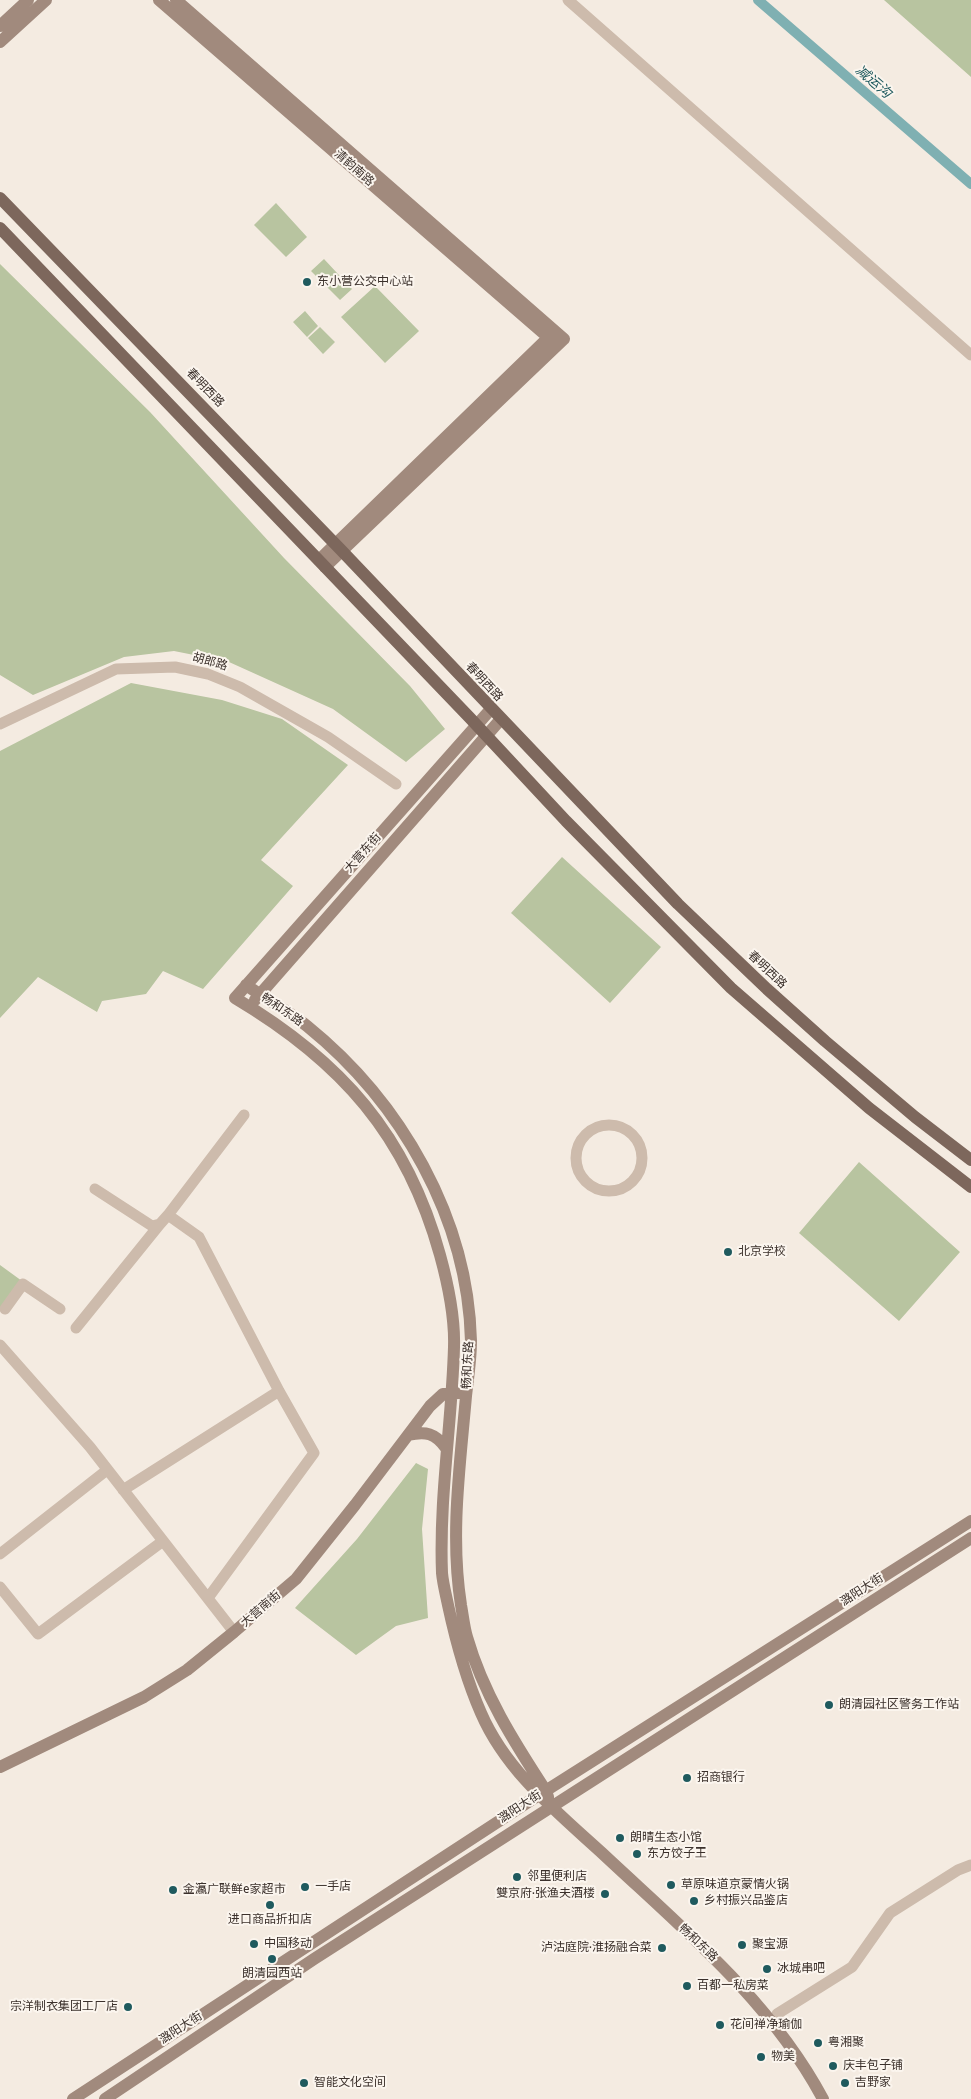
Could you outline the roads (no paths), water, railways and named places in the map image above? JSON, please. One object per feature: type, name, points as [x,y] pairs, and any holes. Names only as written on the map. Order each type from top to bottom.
[{"type":"main road","points":[[0,26],[28,0]]},
{"type":"main road","points":[[0,42],[46,0]]},
{"type":"main road","name":"清韵南路","points":[[159,0],[553,338]]},
{"type":"main road","name":"清韵南路","points":[[176,0],[553,338]]},
{"type":"main road","name":"春明西路","points":[[0,198],[338,547],[678,904],[766,988],[915,1117],[971,1160]]},
{"type":"main road","points":[[0,228],[322,563],[566,821],[732,988],[868,1108],[971,1187]]},
{"type":"main road","points":[[322,563],[553,338]]},
{"type":"main road","name":"大营东街","points":[[235,998],[491,708]]},
{"type":"main road","name":"大营东街","points":[[250,1006],[500,719]]},
{"type":"main road","name":"畅和东路","points":[[246,985],[306,1025],[364,1079],[392,1114],[418,1156],[439,1201],[458,1256],[471,1341],[455,1515],[456,1574],[466,1635],[482,1681],[504,1726],[550,1807],[731,1974],[769,2016],[811,2076],[823,2099]]},
{"type":"main road","name":"畅和东路","points":[[235,998],[278,1023],[314,1053],[373,1113],[404,1160],[432,1226],[448,1285],[455,1343],[446,1448],[442,1575],[458,1650],[482,1716],[514,1767],[543,1793]]},
{"type":"main road","points":[[451,1392],[467,1393]]},
{"type":"main road","name":"大营南街","points":[[0,1767],[144,1697],[187,1670],[234,1632],[296,1579],[430,1406],[443,1394],[451,1392]]},
{"type":"main road","points":[[408,1435],[422,1432],[430,1433],[441,1440],[446,1448]]},
{"type":"main road","name":"潞阳大街","points":[[73,2099],[543,1793],[971,1520]]},
{"type":"main road","name":"潞阳大街","points":[[105,2099],[314,1959],[971,1538]]},
{"type":"street","points":[[568,0],[971,355]]},
{"type":"street","name":"胡郎路","points":[[0,724],[116,669],[175,667],[208,674],[240,686],[328,737],[396,784]]},
{"type":"street","points":[[76,1328],[164,1220],[244,1115]]},
{"type":"street","points":[[605,1126],[621,1127],[630,1132],[637,1140],[642,1160],[640,1171],[634,1181],[624,1188],[613,1192],[591,1187],[582,1179],[577,1169],[575,1157],[580,1142],[590,1131],[605,1126]]},
{"type":"street","points":[[95,1189],[152,1226],[164,1220]]},
{"type":"street","points":[[164,1220],[200,1237],[279,1391],[314,1453],[208,1598]]},
{"type":"street","points":[[4,1309],[23,1284],[60,1309]]},
{"type":"street","points":[[0,1345],[107,1470],[234,1632]]},
{"type":"street","points":[[123,1490],[279,1391]]},
{"type":"street","points":[[0,1554],[107,1470]]},
{"type":"street","points":[[0,1587],[38,1634],[163,1541]]},
{"type":"street","points":[[778,2014],[852,1967],[890,1913],[958,1870],[971,1865]]},
{"type":"waterway","name":"减运沟","points":[[758,0],[971,184]]},
{"type":"place","name":"东小营公交中心站","points":[[307,282]]},
{"type":"place","name":"北京学校","points":[[728,1252]]},
{"type":"place","name":"朗清园社区警务工作站","points":[[829,1705]]},
{"type":"place","name":"招商银行","points":[[687,1778]]},
{"type":"place","name":"朗晴生态小馆","points":[[620,1838]]},
{"type":"place","name":"东方饺子王","points":[[637,1854]]},
{"type":"place","name":"邻里便利店","points":[[517,1877]]},
{"type":"place","name":"草原味道京蒙情火锅","points":[[671,1885]]},
{"type":"place","name":"一手店","points":[[305,1887]]},
{"type":"place","name":"金瀛广联鲜e家超市","points":[[173,1890]]},
{"type":"place","name":"雙京府·张渔夫酒楼","points":[[605,1894]]},
{"type":"place","name":"乡村振兴品鉴店","points":[[694,1901]]},
{"type":"place","name":"进口商品折扣店","points":[[270,1905]]},
{"type":"place","name":"中国移动","points":[[254,1944]]},
{"type":"place","name":"聚宝源","points":[[742,1945]]},
{"type":"place","name":"泸沽庭院·淮扬融合菜","points":[[662,1948]]},
{"type":"place","name":"朗清园西站","points":[[272,1959]]},
{"type":"place","name":"冰城串吧","points":[[767,1969]]},
{"type":"place","name":"百都一私房菜","points":[[687,1986]]},
{"type":"place","name":"宗洋制衣集团工厂店","points":[[128,2007]]},
{"type":"place","name":"花间禅净瑜伽","points":[[720,2025]]},
{"type":"place","name":"粤湘聚","points":[[818,2043]]},
{"type":"place","name":"物美","points":[[761,2057]]},
{"type":"place","name":"庆丰包子铺","points":[[833,2066]]},
{"type":"place","name":"智能文化空间","points":[[304,2083]]},
{"type":"place","name":"吉野家","points":[[845,2083]]}]
